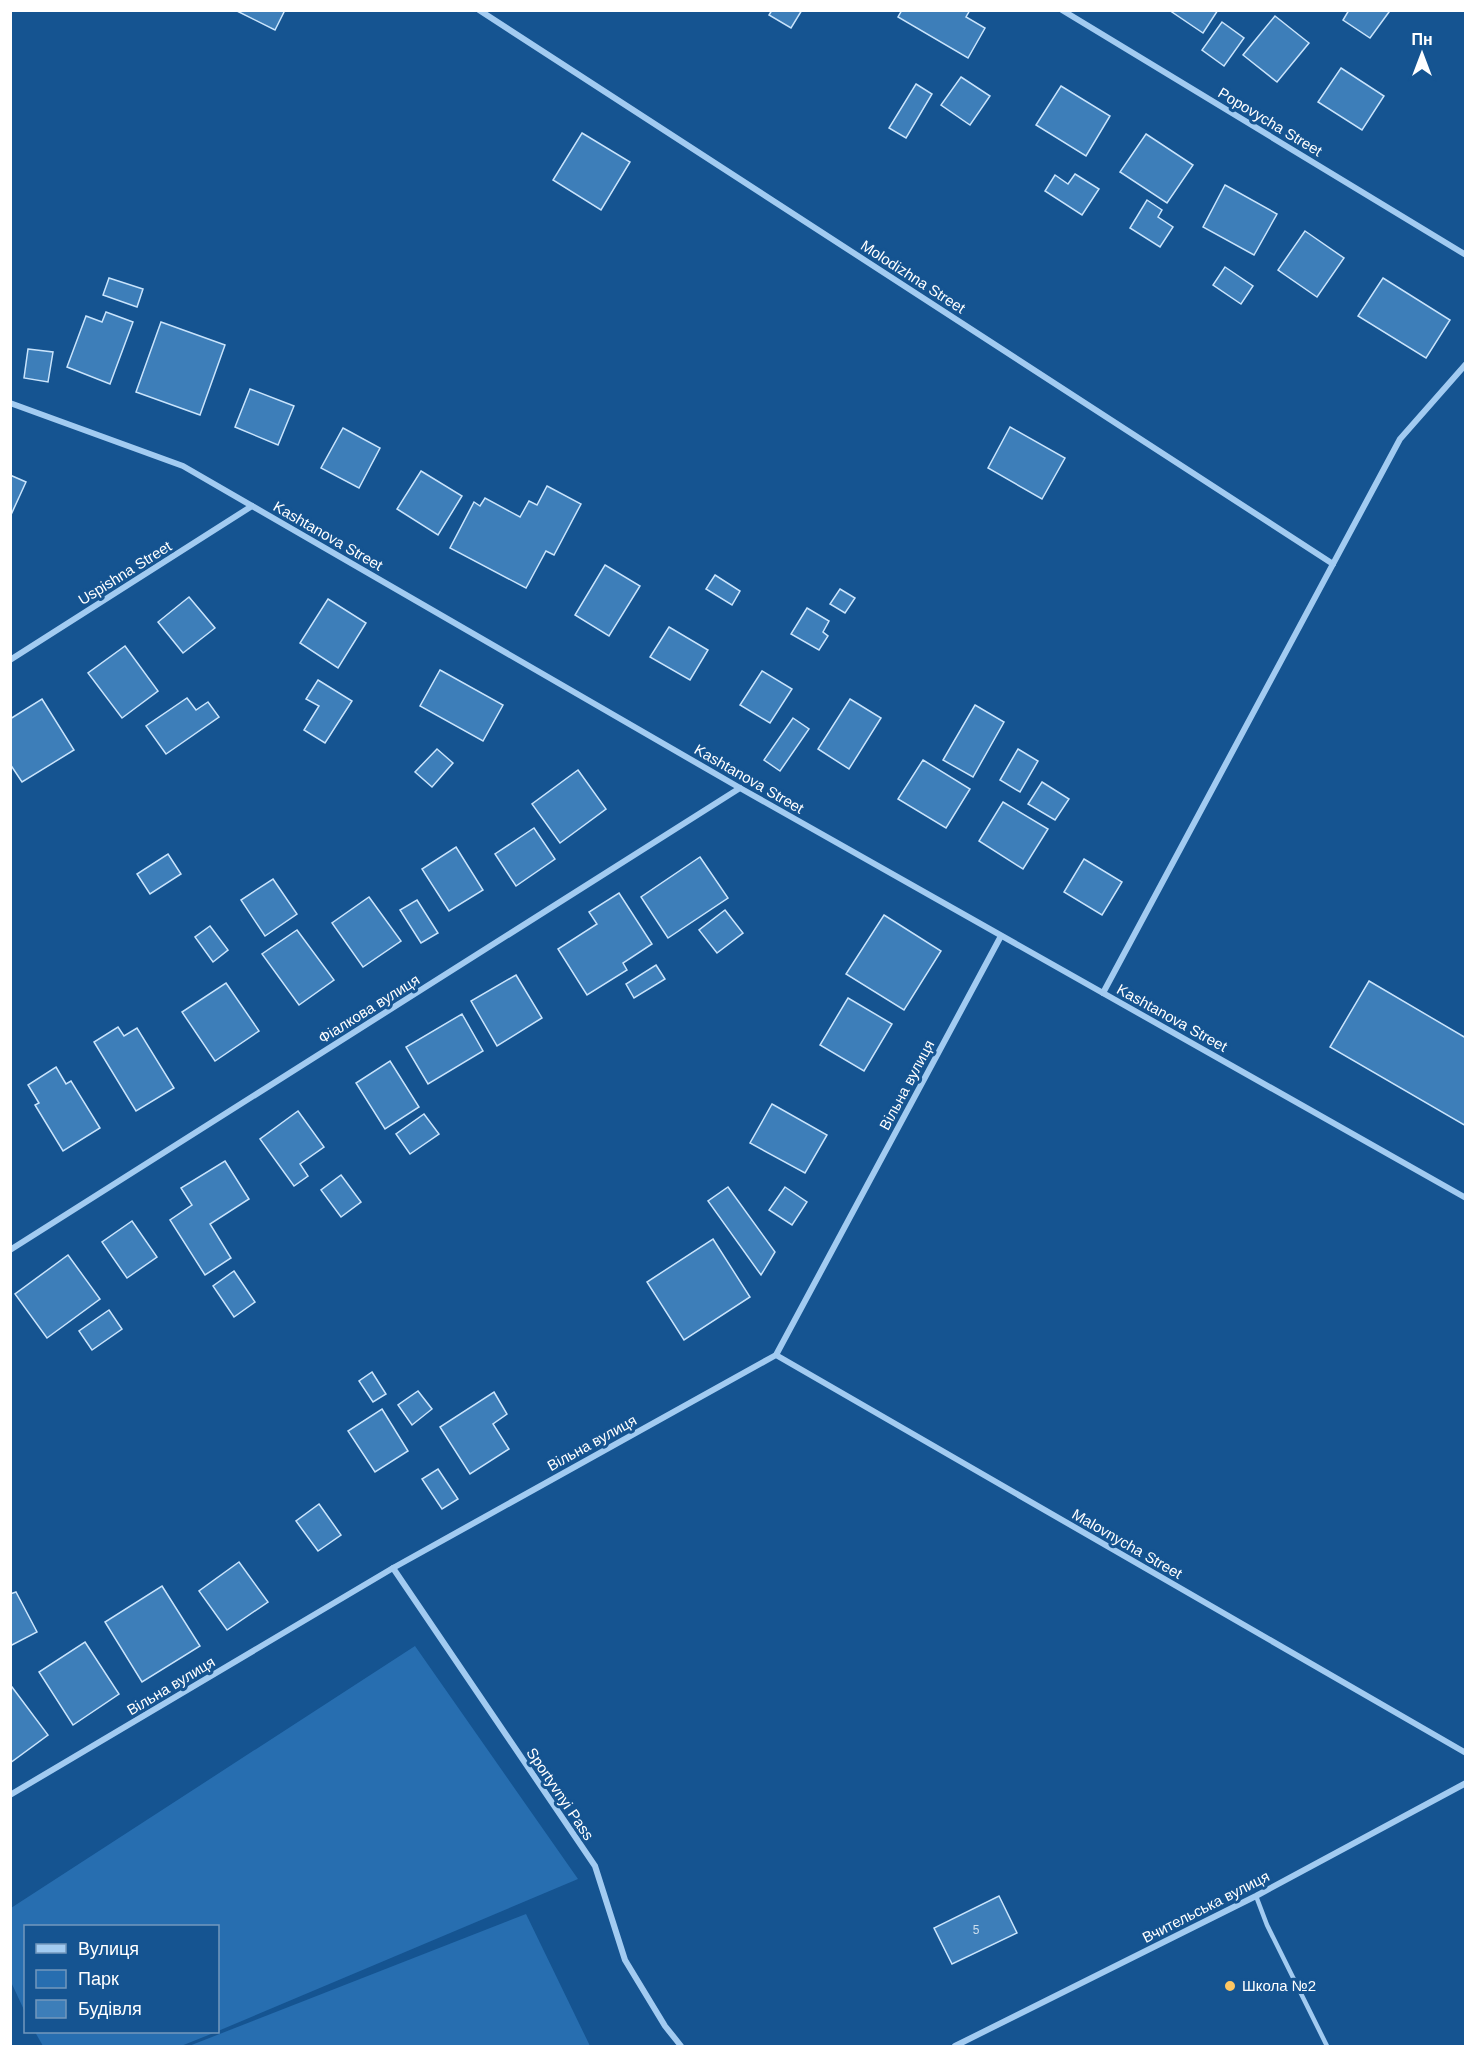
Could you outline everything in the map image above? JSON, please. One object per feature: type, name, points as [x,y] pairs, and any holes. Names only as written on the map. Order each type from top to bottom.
[{"type":"street","name":"Molodizhna Street","points":[[479,10],[1333,564]]},
{"type":"street","name":"Popovycha Street","points":[[1062,10],[1466,255]]},
{"type":"street","points":[[1103,993],[1400,439],[1466,364]]},
{"type":"street","name":"Kashtanova Street","points":[[10,403],[183,466],[740,788],[1466,1198]]},
{"type":"street","name":"Uspishna Street","points":[[10,660],[252,506]]},
{"type":"street","name":"Фіалкова вулиця","points":[[10,1250],[740,788]]},
{"type":"street","name":"Вільна вулиця","points":[[10,1795],[393,1568],[776,1355],[1001,936]]},
{"type":"street","name":"Malovnycha Street","points":[[776,1355],[1466,1753]]},
{"type":"street","name":"Sportyvnyi Pass","points":[[393,1568],[595,1866],[626,1960],[665,2026],[681,2046]]},
{"type":"street","name":"Вчительська вулиця","points":[[955,2046],[1256,1896],[1466,1783]]},
{"type":"lane","points":[[1256,1896],[1267,1925],[1327,2046]]},
{"type":"green space","points":[[415,1646],[578,1879],[219,2031],[219,1925],[24,1925],[24,2010],[11,1982],[11,1908]]},
{"type":"green space","points":[[526,1914],[590,2046],[189,2046]]},
{"type":"green space","points":[[36,2033],[214,2033],[181,2046],[43,2046]]},
{"type":"building","points":[[235,10],[285,10],[275,30]]},
{"type":"building","points":[[772,10],[802,10],[791,28],[769,15]]},
{"type":"building","points":[[902,10],[970,10],[966,17],[985,28],[968,58],[898,17]]},
{"type":"building","points":[[1169,10],[1218,10],[1203,33]]},
{"type":"building","points":[[1349,10],[1387,10],[1389,12],[1370,38],[1343,20]]},
{"type":"building","points":[[1275,16],[1309,43],[1277,82],[1243,55]]},
{"type":"building","points":[[1222,22],[1244,38],[1224,66],[1202,50]]},
{"type":"building","points":[[1341,68],[1384,96],[1362,130],[1318,102]]},
{"type":"building","points":[[961,77],[990,96],[970,125],[941,105]]},
{"type":"building","points":[[916,84],[932,94],[906,138],[889,128]]},
{"type":"building","points":[[1061,86],[1110,116],[1086,156],[1036,125]]},
{"type":"building","points":[[582,133],[630,162],[601,210],[553,180]]},
{"type":"building","points":[[1146,134],[1193,165],[1167,203],[1120,172]]},
{"type":"building","points":[[1075,174],[1099,189],[1082,215],[1045,191],[1055,175],[1068,184]]},
{"type":"building","points":[[1225,185],[1277,214],[1254,255],[1203,227]]},
{"type":"building","points":[[1147,200],[1162,210],[1158,217],[1173,227],[1160,247],[1130,228]]},
{"type":"building","points":[[1305,231],[1344,258],[1317,297],[1278,270]]},
{"type":"building","points":[[1225,267],[1253,286],[1241,304],[1213,285]]},
{"type":"building","points":[[109,278],[143,289],[137,307],[103,295]]},
{"type":"building","points":[[1383,278],[1450,320],[1426,358],[1358,316]]},
{"type":"building","points":[[106,312],[133,322],[110,384],[67,367],[86,316],[102,322]]},
{"type":"building","points":[[161,322],[225,345],[200,415],[136,392]]},
{"type":"building","points":[[28,349],[53,352],[48,382],[24,378]]},
{"type":"building","points":[[250,389],[294,406],[278,445],[235,427]]},
{"type":"building","points":[[1010,427],[1065,458],[1042,499],[988,468]]},
{"type":"building","points":[[343,428],[380,448],[359,488],[321,468]]},
{"type":"building","points":[[421,471],[462,496],[438,535],[397,509]]},
{"type":"building","points":[[10,475],[26,482],[10,517]]},
{"type":"building","points":[[547,486],[581,504],[554,555],[546,551],[526,588],[450,548],[474,502],[480,506],[485,498],[520,517],[529,501],[537,505]]},
{"type":"building","points":[[605,565],[640,586],[609,636],[575,615]]},
{"type":"building","points":[[715,575],[740,591],[732,605],[706,589]]},
{"type":"building","points":[[840,589],[855,598],[845,613],[830,604]]},
{"type":"building","points":[[189,597],[215,628],[183,653],[158,622]]},
{"type":"building","points":[[328,599],[366,623],[338,668],[300,643]]},
{"type":"building","points":[[807,608],[829,621],[823,632],[828,636],[819,650],[791,634]]},
{"type":"building","points":[[669,627],[708,650],[690,680],[650,657]]},
{"type":"building","points":[[125,646],[158,691],[122,718],[88,673]]},
{"type":"building","points":[[440,670],[503,705],[483,741],[420,706]]},
{"type":"building","points":[[762,671],[792,689],[770,723],[740,705]]},
{"type":"building","points":[[318,680],[352,701],[325,743],[304,730],[319,706],[306,699]]},
{"type":"building","points":[[187,698],[196,710],[208,702],[219,717],[166,754],[146,726]]},
{"type":"building","points":[[42,699],[74,750],[22,782],[10,764],[10,719]]},
{"type":"building","points":[[850,699],[881,718],[849,769],[818,749]]},
{"type":"building","points":[[975,705],[1004,722],[973,777],[943,760]]},
{"type":"building","points":[[793,718],[809,729],[780,771],[764,760]]},
{"type":"building","points":[[437,749],[453,763],[432,787],[415,772]]},
{"type":"building","points":[[1018,749],[1038,761],[1020,792],[1000,780]]},
{"type":"building","points":[[923,760],[970,789],[946,828],[898,799]]},
{"type":"building","points":[[578,770],[606,809],[560,843],[532,804]]},
{"type":"building","points":[[1042,782],[1069,799],[1055,820],[1028,804]]},
{"type":"building","points":[[1003,802],[1048,829],[1023,869],[979,841]]},
{"type":"building","points":[[534,828],[555,859],[516,886],[495,854]]},
{"type":"building","points":[[456,847],[483,890],[449,911],[422,869]]},
{"type":"building","points":[[168,854],[181,874],[150,894],[137,874]]},
{"type":"building","points":[[700,857],[728,898],[668,938],[641,897]]},
{"type":"building","points":[[1084,859],[1122,882],[1102,915],[1064,892]]},
{"type":"building","points":[[273,879],[297,914],[265,936],[241,900]]},
{"type":"building","points":[[619,893],[652,944],[623,963],[627,970],[587,995],[558,949],[597,924],[589,912]]},
{"type":"building","points":[[369,897],[401,941],[363,967],[332,923]]},
{"type":"building","points":[[417,900],[438,933],[421,943],[400,910]]},
{"type":"building","points":[[725,910],[743,933],[717,953],[699,930]]},
{"type":"building","points":[[884,915],[941,951],[904,1010],[846,974]]},
{"type":"building","points":[[210,926],[228,950],[213,962],[195,937]]},
{"type":"building","points":[[297,930],[334,980],[299,1005],[262,954]]},
{"type":"building","points":[[656,965],[665,979],[634,998],[626,984]]},
{"type":"building","points":[[516,975],[542,1018],[497,1046],[471,1001]]},
{"type":"building","points":[[1369,981],[1466,1038],[1466,1126],[1330,1047]]},
{"type":"building","points":[[226,983],[259,1031],[215,1061],[182,1012]]},
{"type":"building","points":[[848,998],[892,1024],[864,1071],[820,1045]]},
{"type":"building","points":[[462,1014],[483,1051],[428,1084],[406,1047]]},
{"type":"building","points":[[118,1027],[124,1036],[137,1028],[174,1088],[136,1111],[94,1042]]},
{"type":"building","points":[[390,1061],[419,1107],[385,1129],[356,1083]]},
{"type":"building","points":[[56,1067],[66,1084],[71,1081],[100,1128],[63,1151],[35,1105],[39,1103],[28,1085]]},
{"type":"building","points":[[772,1104],[827,1135],[805,1173],[750,1143]]},
{"type":"building","points":[[298,1111],[324,1147],[300,1164],[308,1176],[294,1186],[260,1139]]},
{"type":"building","points":[[424,1114],[439,1134],[410,1154],[396,1134]]},
{"type":"building","points":[[225,1161],[249,1199],[210,1224],[231,1258],[205,1275],[170,1220],[192,1205],[181,1188]]},
{"type":"building","points":[[341,1175],[361,1202],[341,1217],[321,1190]]},
{"type":"building","points":[[728,1187],[775,1252],[761,1275],[708,1201]]},
{"type":"building","points":[[785,1187],[807,1202],[792,1225],[769,1210]]},
{"type":"building","points":[[132,1221],[157,1257],[127,1278],[102,1242]]},
{"type":"building","points":[[713,1239],[750,1297],[684,1340],[647,1282]]},
{"type":"building","points":[[68,1255],[100,1299],[47,1338],[15,1294]]},
{"type":"building","points":[[234,1271],[255,1302],[234,1317],[213,1286]]},
{"type":"building","points":[[109,1310],[122,1329],[92,1350],[79,1331]]},
{"type":"building","points":[[372,1372],[386,1394],[373,1402],[359,1381]]},
{"type":"building","points":[[418,1391],[432,1409],[412,1425],[398,1405]]},
{"type":"building","points":[[494,1392],[507,1414],[493,1424],[509,1449],[470,1474],[440,1427]]},
{"type":"building","points":[[382,1409],[408,1451],[375,1472],[348,1431]]},
{"type":"building","points":[[438,1469],[458,1499],[442,1509],[422,1479]]},
{"type":"building","points":[[319,1504],[341,1535],[318,1551],[296,1521]]},
{"type":"building","points":[[239,1562],[268,1602],[227,1630],[199,1591]]},
{"type":"building","points":[[162,1586],[200,1646],[142,1682],[105,1622]]},
{"type":"building","points":[[16,1592],[37,1632],[10,1646],[10,1594]]},
{"type":"building","points":[[85,1642],[119,1694],[73,1725],[39,1672]]},
{"type":"building","points":[[12,1687],[48,1735],[10,1763],[10,1688]]},
{"type":"building","points":[[999,1896],[1017,1933],[952,1964],[934,1928]]},
{"type":"place","name":"Школа №2","points":[[1230,1986]]}]
